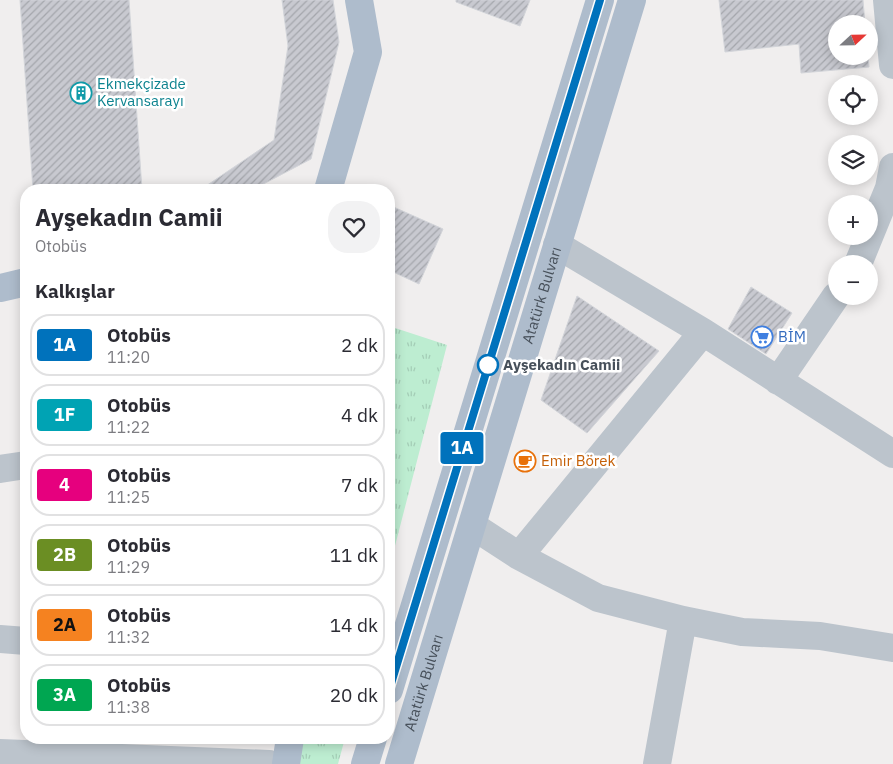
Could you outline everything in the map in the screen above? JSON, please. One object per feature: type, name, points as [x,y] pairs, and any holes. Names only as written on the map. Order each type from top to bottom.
[{"type":"main road","points":[[330,184],[368,52],[359,0]]},
{"type":"main road","points":[[395,670],[600,0]]},
{"type":"main road","name":"Atatürk Bulvarı","points":[[399,764],[632,0]]},
{"type":"main road","points":[[0,288],[20,283]]},
{"type":"main road","points":[[286,764],[289,744]]},
{"type":"main road","points":[[364,764],[371,744]]},
{"type":"street","points":[[887,0],[893,65]]},
{"type":"street","points":[[862,255],[889,188],[893,167]]},
{"type":"street","points":[[557,245],[703,332],[893,454]]},
{"type":"street","points":[[0,277],[0,288]]},
{"type":"street","points":[[778,381],[830,305]]},
{"type":"street","points":[[519,556],[703,332]]},
{"type":"street","points":[[0,469],[20,466]]},
{"type":"street","points":[[473,526],[519,556],[598,598],[683,620],[742,632],[820,636],[893,648]]},
{"type":"street","points":[[657,764],[683,620]]},
{"type":"street","points":[[0,639],[20,641]]},
{"type":"street","points":[[0,753],[269,764]]},
{"type":"green space","points":[[395,328],[447,345],[395,546]]},
{"type":"green space","points":[[295,744],[343,744],[338,764],[293,764]]},
{"type":"building","name":"Ekmekçizade Kervansarayı","points":[[20,0],[129,0],[142,184],[33,184]]},
{"type":"building","points":[[282,0],[333,0],[339,42],[311,159],[263,184],[209,184],[274,140],[288,46]]},
{"type":"building","points":[[456,0],[530,0],[520,26],[456,2]]},
{"type":"building","points":[[719,0],[863,0],[864,15],[828,15],[828,65],[869,65],[869,67],[801,73],[799,44],[725,52]]},
{"type":"building","points":[[395,208],[443,229],[419,284],[395,273]]},
{"type":"building","points":[[751,287],[792,313],[766,354],[728,329]]},
{"type":"building","points":[[577,296],[659,351],[587,433],[541,400]]},
{"type":"bus line","name":"1A","points":[[395,670],[600,0]]},
{"type":"place","name":"Ekmekçizade Kervansarayı","points":[[81,93]]},
{"type":"place","name":"BİM","points":[[762,337]]},
{"type":"place","name":"Ayşekadın Camii","points":[[488,365]]},
{"type":"place","name":"Emir Börek","points":[[525,461]]}]
